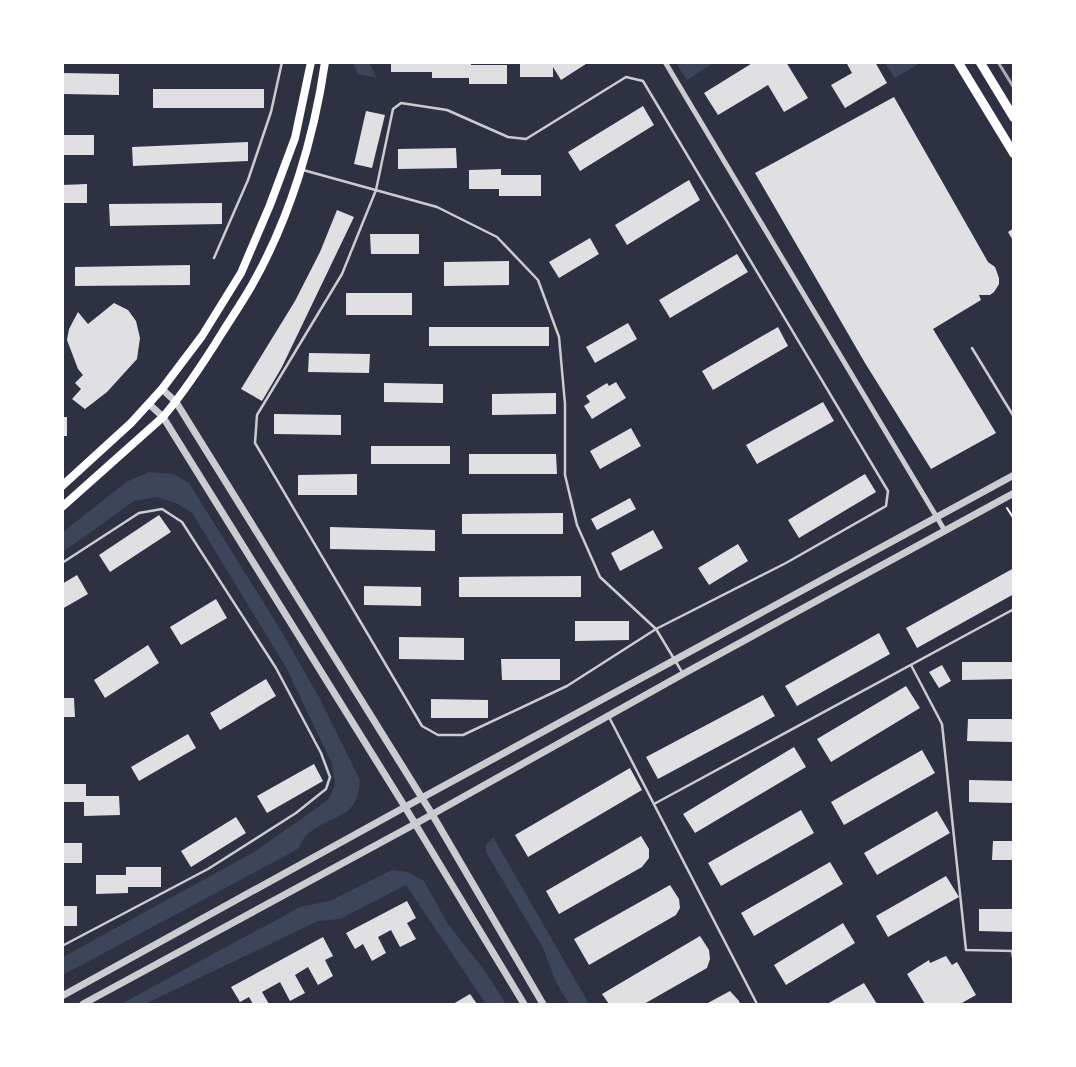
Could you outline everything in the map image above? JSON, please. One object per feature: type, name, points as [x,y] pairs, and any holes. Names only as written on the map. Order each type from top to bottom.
[{"type":"main road","points":[[62,486],[131,423],[162,389],[202,336],[242,273],[295,138],[311,62]]},
{"type":"main road","points":[[62,507],[163,417],[176,402],[253,284],[302,169],[326,62]]},
{"type":"main road","points":[[958,62],[1014,154]]},
{"type":"main road","points":[[980,62],[1014,118]]},
{"type":"street","points":[[665,62],[946,531]]},
{"type":"street","points":[[162,389],[176,402],[432,814],[544,1004]]},
{"type":"street","points":[[149,404],[163,417],[524,1004]]},
{"type":"street","points":[[62,996],[404,807],[1014,475]]},
{"type":"street","points":[[83,1004],[415,824],[683,674],[1014,493]]},
{"type":"lane","points":[[214,258],[248,180],[271,112],[282,62]]},
{"type":"lane","points":[[626,77],[643,81],[888,490],[886,506],[786,563],[656,629],[567,686],[463,735],[438,735],[422,726],[255,443],[257,415],[342,274],[376,190],[393,110],[401,103],[447,110],[508,137],[526,139],[626,77]]},
{"type":"lane","points":[[302,169],[437,207],[497,237],[538,280],[559,337],[565,404],[565,476],[577,525],[600,577],[656,629],[683,674]]},
{"type":"lane","points":[[972,348],[1014,417]]},
{"type":"lane","points":[[62,562],[139,513],[162,509],[182,522],[276,668],[321,753],[330,777],[326,788],[296,813],[208,869],[62,946]]},
{"type":"lane","points":[[654,804],[1014,609]]},
{"type":"lane","points":[[910,665],[942,724],[966,950],[1013,951],[1014,963]]},
{"type":"lane","points":[[608,716],[757,1004]]},
{"type":"path","points":[[1002,499],[1014,519]]},
{"type":"shaded area","points":[[679,62],[713,63],[687,80],[678,66]]},
{"type":"shaded area","points":[[353,63],[369,63],[377,78],[358,74]]},
{"type":"shaded area","points":[[885,63],[920,63],[895,78]]},
{"type":"shaded area","points":[[149,472],[173,474],[189,483],[280,629],[319,697],[360,780],[358,793],[350,809],[307,834],[298,849],[63,975],[63,957],[254,852],[328,800],[335,785],[332,764],[287,669],[192,513],[176,503],[156,497],[134,501],[63,552],[63,532],[126,482]]},
{"type":"shaded area","points":[[493,837],[589,1004],[569,1004],[556,982],[543,948],[486,852],[486,845]]},
{"type":"shaded area","points":[[392,870],[408,872],[424,881],[448,924],[485,971],[506,1004],[486,1004],[406,885],[340,919],[318,921],[145,1004],[121,1004],[300,907],[330,901]]},
{"type":"building","points":[[391,62],[471,62],[471,65],[507,65],[507,84],[469,84],[469,78],[432,78],[432,72],[391,72]]},
{"type":"building","points":[[520,62],[589,62],[561,80],[553,67],[553,77],[520,77]]},
{"type":"building","points":[[754,62],[786,62],[808,98],[784,112],[768,85],[718,115],[704,93]]},
{"type":"building","points":[[846,62],[875,62],[887,83],[845,108],[831,85],[852,73]]},
{"type":"building","points":[[62,73],[119,74],[119,95],[62,94]]},
{"type":"building","points":[[153,89],[264,89],[264,108],[153,108]]},
{"type":"building","points":[[894,97],[988,262],[995,267],[999,278],[999,284],[994,292],[990,295],[979,295],[981,300],[933,329],[996,433],[931,469],[865,363],[755,173]]},
{"type":"building","points":[[643,106],[654,125],[580,171],[568,152]]},
{"type":"building","points":[[366,111],[385,115],[372,168],[354,164]]},
{"type":"building","points":[[62,135],[94,135],[94,155],[62,155]]},
{"type":"building","points":[[248,142],[248,161],[133,166],[132,147]]},
{"type":"building","points":[[456,148],[457,168],[398,169],[398,149]]},
{"type":"building","points":[[501,169],[501,175],[541,175],[541,196],[499,196],[499,189],[469,189],[469,170]]},
{"type":"building","points":[[689,180],[700,200],[627,245],[615,225]]},
{"type":"building","points":[[87,184],[87,203],[62,203],[62,185]]},
{"type":"building","points":[[222,203],[222,224],[110,226],[109,204]]},
{"type":"building","points":[[337,210],[354,217],[282,367],[262,401],[241,389],[295,301],[320,252]]},
{"type":"building","points":[[1014,228],[1014,242],[1008,232]]},
{"type":"building","points":[[370,234],[419,234],[419,254],[371,254]]},
{"type":"building","points":[[590,238],[599,254],[559,278],[549,262]]},
{"type":"building","points":[[737,254],[748,272],[670,318],[659,300]]},
{"type":"building","points":[[509,261],[509,285],[444,286],[444,262]]},
{"type":"building","points":[[190,265],[190,285],[75,286],[75,267]]},
{"type":"building","points":[[346,293],[412,293],[412,315],[346,315]]},
{"type":"building","points":[[114,303],[128,310],[136,321],[140,338],[137,359],[107,392],[85,409],[72,399],[81,389],[75,383],[83,375],[78,369],[67,340],[69,329],[78,312],[88,324]]},
{"type":"building","points":[[628,323],[637,339],[595,363],[586,347]]},
{"type":"building","points":[[429,327],[549,327],[549,346],[429,346]]},
{"type":"building","points":[[778,327],[788,346],[713,390],[702,371]]},
{"type":"building","points":[[309,353],[370,354],[369,373],[308,372]]},
{"type":"building","points":[[616,382],[626,398],[592,419],[584,406],[590,402],[586,396],[607,383],[609,386]]},
{"type":"building","points":[[384,383],[443,384],[443,403],[384,402]]},
{"type":"building","points":[[556,393],[556,414],[492,415],[492,394]]},
{"type":"building","points":[[823,402],[834,421],[757,464],[746,445]]},
{"type":"building","points":[[274,414],[341,415],[341,435],[274,434]]},
{"type":"building","points":[[62,417],[67,417],[67,436],[62,436]]},
{"type":"building","points":[[631,428],[641,446],[600,469],[590,451]]},
{"type":"building","points":[[371,446],[450,446],[450,464],[371,464]]},
{"type":"building","points":[[469,454],[556,454],[557,474],[469,474]]},
{"type":"building","points":[[357,474],[357,495],[298,495],[298,475]]},
{"type":"building","points":[[865,474],[876,492],[799,538],[788,520]]},
{"type":"building","points":[[630,498],[636,509],[597,530],[591,519]]},
{"type":"building","points":[[563,513],[563,534],[462,534],[462,514]]},
{"type":"building","points":[[159,515],[171,532],[110,572],[99,555]]},
{"type":"building","points":[[330,527],[435,530],[435,551],[330,549]]},
{"type":"building","points":[[653,530],[663,548],[620,571],[611,553]]},
{"type":"building","points":[[738,544],[748,561],[709,585],[698,568]]},
{"type":"building","points":[[1014,568],[1014,594],[917,648],[906,628]]},
{"type":"building","points":[[77,575],[88,594],[62,609],[62,584]]},
{"type":"building","points":[[581,576],[581,597],[459,597],[459,577]]},
{"type":"building","points":[[364,586],[421,587],[421,606],[364,605]]},
{"type":"building","points":[[216,599],[227,618],[181,645],[170,627]]},
{"type":"building","points":[[575,621],[629,621],[629,640],[575,641]]},
{"type":"building","points":[[879,633],[890,654],[797,706],[785,686]]},
{"type":"building","points":[[399,637],[464,638],[464,660],[399,659]]},
{"type":"building","points":[[148,645],[159,663],[105,698],[94,680]]},
{"type":"building","points":[[501,659],[560,659],[560,680],[502,680]]},
{"type":"building","points":[[962,662],[1014,662],[1014,679],[962,680]]},
{"type":"building","points":[[942,665],[951,681],[939,688],[929,672]]},
{"type":"building","points":[[266,679],[276,696],[220,730],[210,713]]},
{"type":"building","points":[[906,686],[920,708],[831,762],[817,739]]},
{"type":"building","points":[[763,695],[775,716],[658,779],[646,757]]},
{"type":"building","points":[[62,698],[74,698],[75,717],[62,717]]},
{"type":"building","points":[[431,699],[488,700],[488,718],[431,718]]},
{"type":"building","points":[[968,719],[1014,719],[1014,742],[967,741]]},
{"type":"building","points":[[188,734],[196,748],[139,781],[131,767]]},
{"type":"building","points":[[794,747],[806,767],[695,833],[683,814]]},
{"type":"building","points":[[922,750],[935,773],[844,825],[831,802]]},
{"type":"building","points":[[314,764],[323,781],[267,813],[257,796]]},
{"type":"building","points":[[630,768],[642,790],[528,857],[515,835]]},
{"type":"building","points":[[969,780],[1014,781],[1014,803],[969,802]]},
{"type":"building","points":[[62,784],[86,784],[86,796],[119,796],[120,815],[84,816],[84,802],[62,802]]},
{"type":"building","points":[[801,810],[814,833],[721,886],[708,863]]},
{"type":"building","points":[[937,811],[950,833],[877,875],[864,853]]},
{"type":"building","points":[[236,817],[246,833],[191,867],[181,851]]},
{"type":"building","points":[[641,836],[649,849],[649,858],[642,867],[559,914],[546,891]]},
{"type":"building","points":[[993,841],[1014,841],[1014,860],[992,860]]},
{"type":"building","points":[[62,843],[82,843],[82,863],[62,863]]},
{"type":"building","points":[[830,862],[843,884],[754,936],[741,913]]},
{"type":"building","points":[[126,867],[161,867],[161,887],[128,887],[128,893],[96,894],[96,875],[126,875]]},
{"type":"building","points":[[946,876],[959,897],[888,937],[876,916]]},
{"type":"building","points":[[670,885],[679,899],[680,908],[676,915],[589,965],[574,939]]},
{"type":"building","points":[[407,901],[416,918],[407,923],[416,939],[400,947],[391,930],[378,937],[386,953],[372,961],[363,944],[355,949],[346,933]]},
{"type":"building","points":[[62,906],[77,906],[77,926],[62,926]]},
{"type":"building","points":[[979,909],[1014,909],[1014,932],[979,931]]},
{"type":"building","points":[[843,923],[855,943],[786,985],[774,965]]},
{"type":"building","points":[[700,936],[709,950],[710,959],[707,968],[644,1004],[609,1004],[602,994]]},
{"type":"building","points":[[323,937],[333,956],[325,960],[333,976],[318,985],[308,967],[295,975],[305,993],[290,1001],[280,982],[262,992],[269,1004],[253,1004],[249,997],[240,1002],[231,987]]},
{"type":"building","points":[[946,956],[952,965],[957,962],[976,995],[960,1004],[925,1004],[907,974],[929,960],[930,963]]},
{"type":"building","points":[[864,983],[877,1004],[827,1004]]},
{"type":"building","points":[[730,991],[740,1004],[706,1004]]},
{"type":"building","points":[[470,994],[477,1004],[453,1004]]},
{"type":"railway","points":[[998,62],[1014,88]]}]
